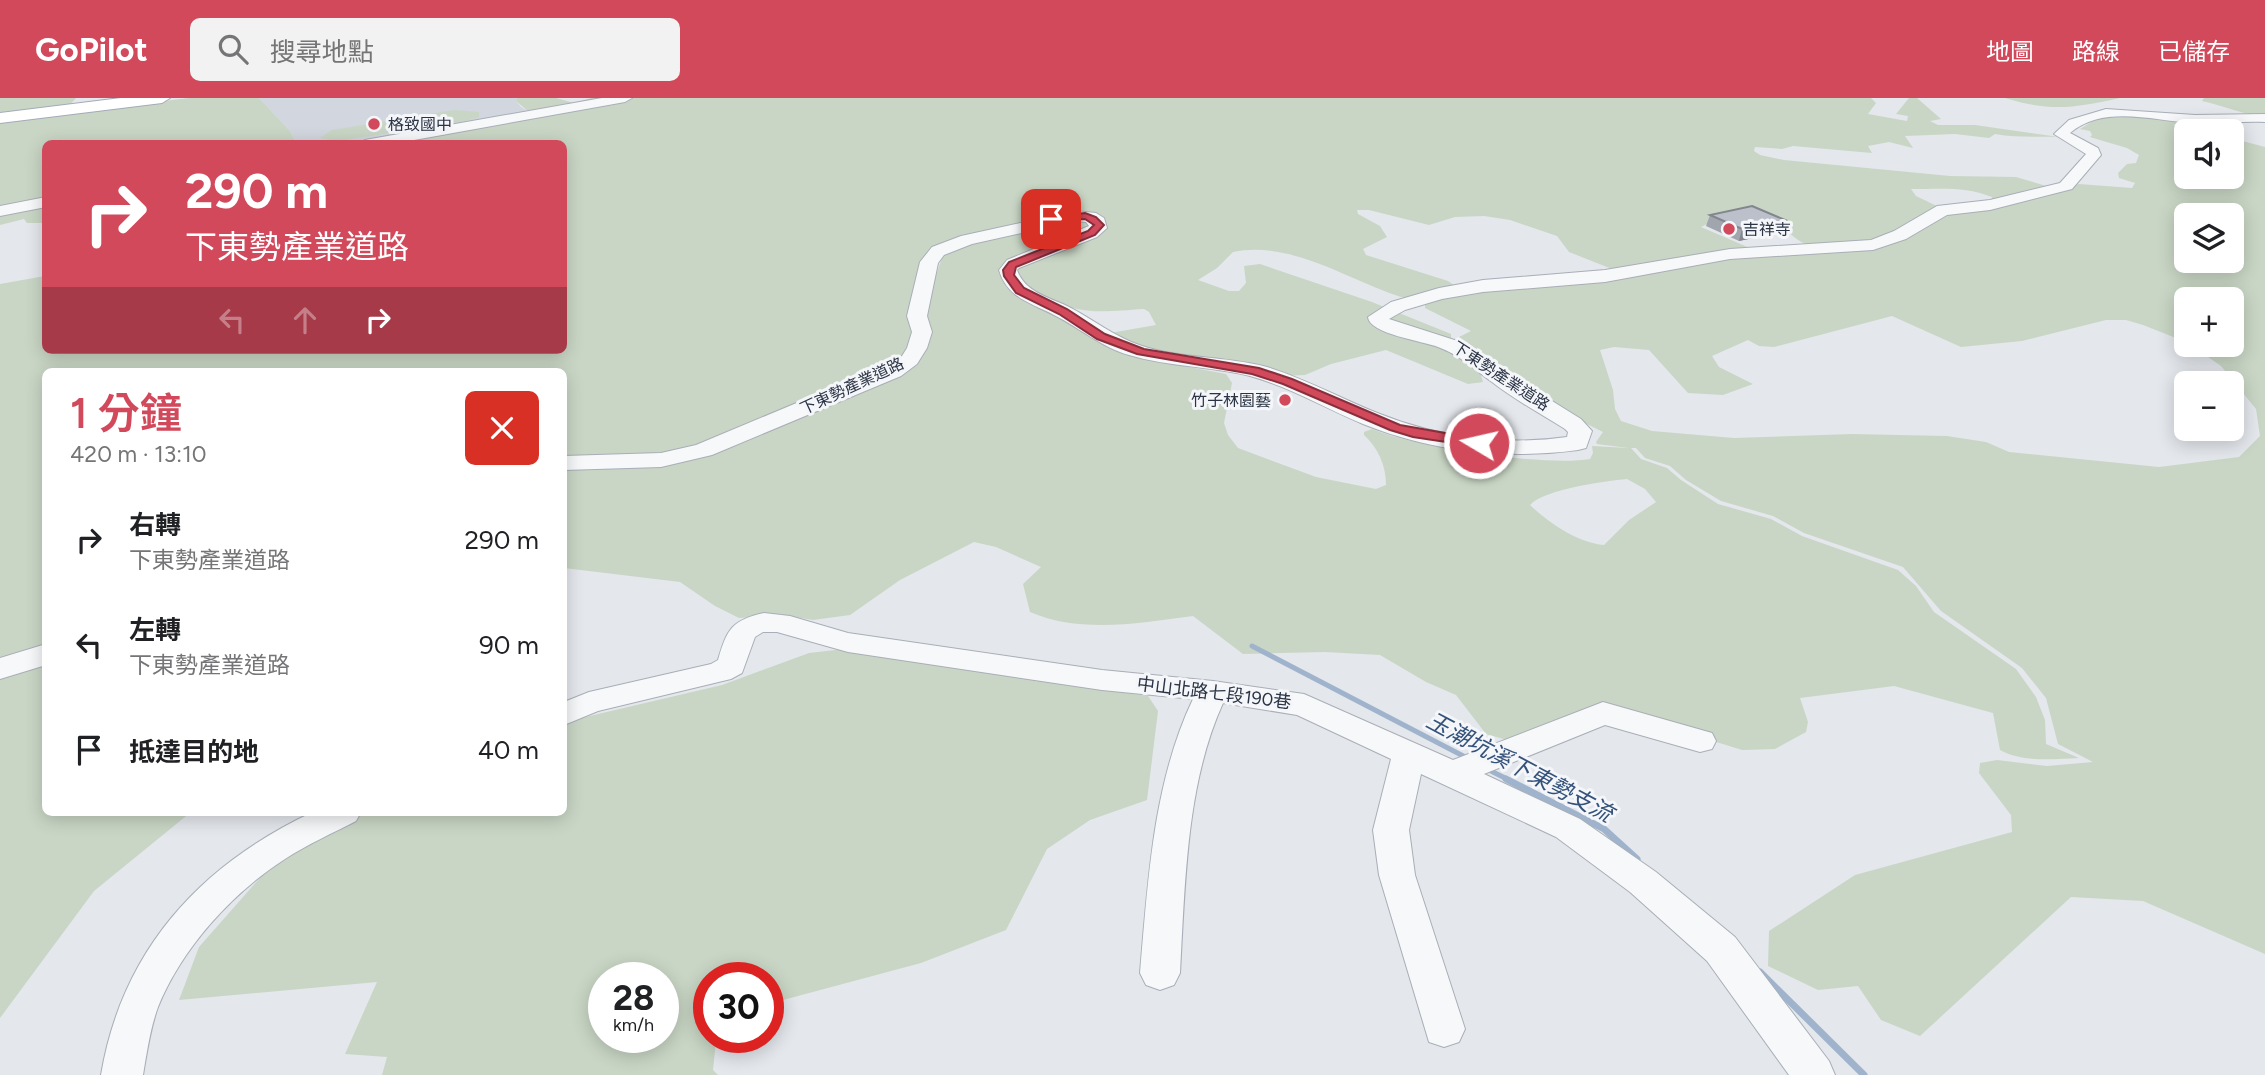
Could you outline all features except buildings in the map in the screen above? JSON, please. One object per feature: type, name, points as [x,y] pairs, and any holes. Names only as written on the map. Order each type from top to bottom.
[{"type":"main road","points":[[0,118],[162,98]]},
{"type":"street","points":[[387,140],[625,98]]},
{"type":"street","name":"下東勢產業道路","points":[[567,463],[661,460],[704,450],[893,371],[910,360],[917,348],[922,332],[917,316],[929,262],[939,251],[967,240],[1066,216],[1090,217],[1099,225],[1091,233],[1013,264],[1008,270],[1009,276],[1020,290],[1063,312],[1101,336],[1141,352],[1254,370],[1288,381],[1375,421],[1413,433],[1521,448],[1542,449],[1578,443],[1580,432],[1562,416],[1501,379],[1463,349],[1434,338],[1385,326],[1377,320],[1378,317],[1398,306],[1439,294],[1483,286],[1605,276],[1730,254],[1873,245],[1900,235],[1943,210],[1990,205],[2066,187],[2094,155],[2093,151],[2061,134],[2092,115],[2110,113],[2186,118],[2265,118]]},
{"type":"street","points":[[0,211],[42,203]]},
{"type":"street","name":"中山北路七段190巷","points":[[576,709],[720,673],[731,667],[743,632],[752,625],[765,623],[804,628],[838,641],[1102,680],[1213,691],[1304,705],[1568,828],[1643,882],[1721,948],[1814,1075]]},
{"type":"street","points":[[0,669],[42,655]]},
{"type":"street","points":[[1160,973],[1168,860],[1192,736],[1213,691]]},
{"type":"street","points":[[1450,775],[1603,713],[1700,741]]},
{"type":"street","points":[[1409,755],[1391,830],[1397,875],[1444,1029]]},
{"type":"street","points":[[122,1075],[124,1050],[147,983],[179,933],[222,888],[264,854],[336,816]]},
{"type":"shaded area","name":"格致國中","points":[[259,98],[517,98],[516,101],[521,107],[531,113],[375,140],[294,140],[290,131]]},
{"type":"green space","points":[[0,98],[76,98],[68,107],[0,116]]},
{"type":"green space","points":[[189,98],[259,98],[290,131],[294,140],[42,140],[42,223],[27,223],[24,219],[0,225],[0,124],[8,120]]},
{"type":"green space","points":[[517,98],[556,98],[574,103],[591,98],[1871,98],[1876,103],[1868,114],[1907,121],[1908,116],[1896,114],[1909,98],[1917,98],[1941,119],[1930,121],[1938,125],[1975,125],[2059,137],[1995,134],[1989,138],[1955,134],[1905,136],[1913,148],[1889,142],[1868,146],[1872,153],[1793,146],[1782,149],[1755,147],[1754,151],[1760,155],[1784,160],[1950,176],[2016,177],[2053,188],[1992,202],[1992,197],[1972,191],[1911,189],[1916,196],[1941,208],[1881,237],[1848,245],[1810,245],[1775,224],[1754,219],[1730,219],[1701,227],[1752,249],[1612,269],[1569,252],[1557,236],[1510,220],[1484,216],[1455,217],[1429,225],[1369,210],[1357,210],[1358,214],[1380,226],[1387,237],[1363,249],[1366,255],[1448,281],[1458,288],[1410,298],[1401,297],[1298,256],[1255,250],[1233,252],[1217,268],[1198,280],[1229,291],[1239,291],[1246,283],[1244,266],[1260,264],[1372,302],[1451,334],[1451,342],[1480,372],[1483,382],[1468,384],[1386,350],[1331,364],[1305,375],[1282,376],[1144,350],[1110,333],[1156,325],[1149,312],[1144,309],[1096,311],[1063,305],[1026,288],[1016,274],[1018,267],[1095,233],[1091,216],[934,251],[919,331],[905,359],[704,446],[659,457],[567,459],[567,368],[42,368],[42,646],[0,659],[0,284],[42,277],[42,354],[567,354],[567,140],[400,140],[529,112],[516,101]]},
{"type":"green space","points":[[2005,98],[2120,98],[2049,107]]},
{"type":"green space","points":[[2204,98],[2265,98],[2265,117],[2202,101]]},
{"type":"green space","points":[[454,110],[479,112],[479,117],[466,121],[344,140],[320,138],[332,130]]},
{"type":"green space","points":[[2104,114],[2174,119],[2174,189],[2244,189],[2244,141],[2265,147],[2265,954],[2143,901],[2071,897],[1920,1036],[1881,1020],[1858,986],[1818,990],[1768,966],[1769,931],[1855,875],[2012,832],[2011,815],[1979,773],[1980,763],[1997,760],[2047,766],[2093,762],[2058,744],[2046,698],[2022,668],[1941,611],[1903,567],[1804,533],[1773,516],[1721,501],[1686,480],[1670,466],[1645,458],[1636,448],[1631,448],[1641,459],[1667,468],[1718,504],[1771,519],[1802,536],[1898,570],[1916,586],[1934,612],[2016,669],[2036,697],[2045,720],[2046,744],[2079,758],[2039,759],[2009,754],[2000,750],[1993,713],[1894,686],[1800,698],[1808,722],[1806,732],[1775,749],[1742,750],[1601,706],[1507,740],[1486,734],[1456,695],[1426,682],[1380,655],[1325,652],[1243,654],[1193,616],[1131,624],[1090,625],[1049,619],[1030,612],[1023,584],[1041,567],[996,547],[974,542],[900,580],[850,615],[813,620],[783,615],[739,618],[715,606],[680,582],[567,568],[567,466],[660,464],[914,362],[922,316],[944,252],[955,245],[1087,218],[1095,227],[1002,268],[1096,341],[1136,357],[1226,374],[1232,383],[1224,423],[1228,435],[1238,448],[1316,477],[1376,489],[1386,485],[1386,478],[1380,457],[1364,435],[1364,432],[1372,429],[1448,449],[1513,458],[1570,461],[1590,459],[1592,446],[1628,448],[1597,444],[1603,432],[1563,412],[1461,345],[1457,338],[1471,331],[1425,308],[1425,302],[1731,259],[1843,251],[1938,217],[1963,210],[1995,209],[2024,198],[2079,184],[2132,188],[2135,183],[2119,178],[2118,173],[2127,164],[2136,163],[2139,155],[2127,148],[2090,137],[2090,131],[2080,129]],"holes":[[[2174,287],[2244,287],[2244,357],[2208,357],[2225,371],[2244,371],[2244,394],[2256,409],[2260,436],[2239,457],[2159,467],[2009,452],[1986,442],[1947,436],[1852,434],[1734,438],[1652,431],[1621,421],[1615,409],[1613,390],[1600,350],[1614,347],[1649,350],[1688,393],[1723,395],[1753,384],[1719,367],[1712,356],[1748,340],[1759,346],[1774,347],[1892,316],[1961,347],[2022,341],[2106,320],[2126,320],[2174,337]],[[1627,479],[1645,489],[1656,502],[1629,520],[1604,545],[1564,531],[1530,505],[1548,494],[1591,484]]]},
{"type":"green space","points":[[844,649],[1148,696],[1158,711],[1147,800],[1090,820],[1047,849],[1006,930],[921,963],[784,1000],[784,962],[693,962],[693,1053],[715,1053],[713,1070],[718,1075],[382,1075],[387,1057],[345,1054],[377,982],[179,1000],[199,947],[266,871],[358,816],[567,816],[567,721],[722,685],[809,653]]},
{"type":"green space","points":[[42,659],[42,816],[186,816],[94,891],[0,1018],[0,675]]},
{"type":"waterway","name":"玉潮坑溪下東勢支流","points":[[1252,646],[1469,759]]},
{"type":"waterway","name":"玉潮坑溪下東勢支流","points":[[1487,769],[1509,780]]},
{"type":"waterway","name":"玉潮坑溪下東勢支流","points":[[1506,779],[1604,829],[1637,859]]},
{"type":"waterway","name":"玉潮坑溪下東勢支流","points":[[1760,972],[1864,1075]]},
{"type":"place","name":"格致國中","points":[[374,124]]},
{"type":"place","name":"吉祥寺","points":[[1729,229]]},
{"type":"place","name":"竹子林園藝","points":[[1285,400]]},
{"type":"route","points":[[1051,219],[1085,216],[1099,225],[1091,233],[1013,264],[1008,270],[1012,283],[1120,346],[1141,352],[1254,370],[1288,381],[1395,428],[1479,443]]}]
